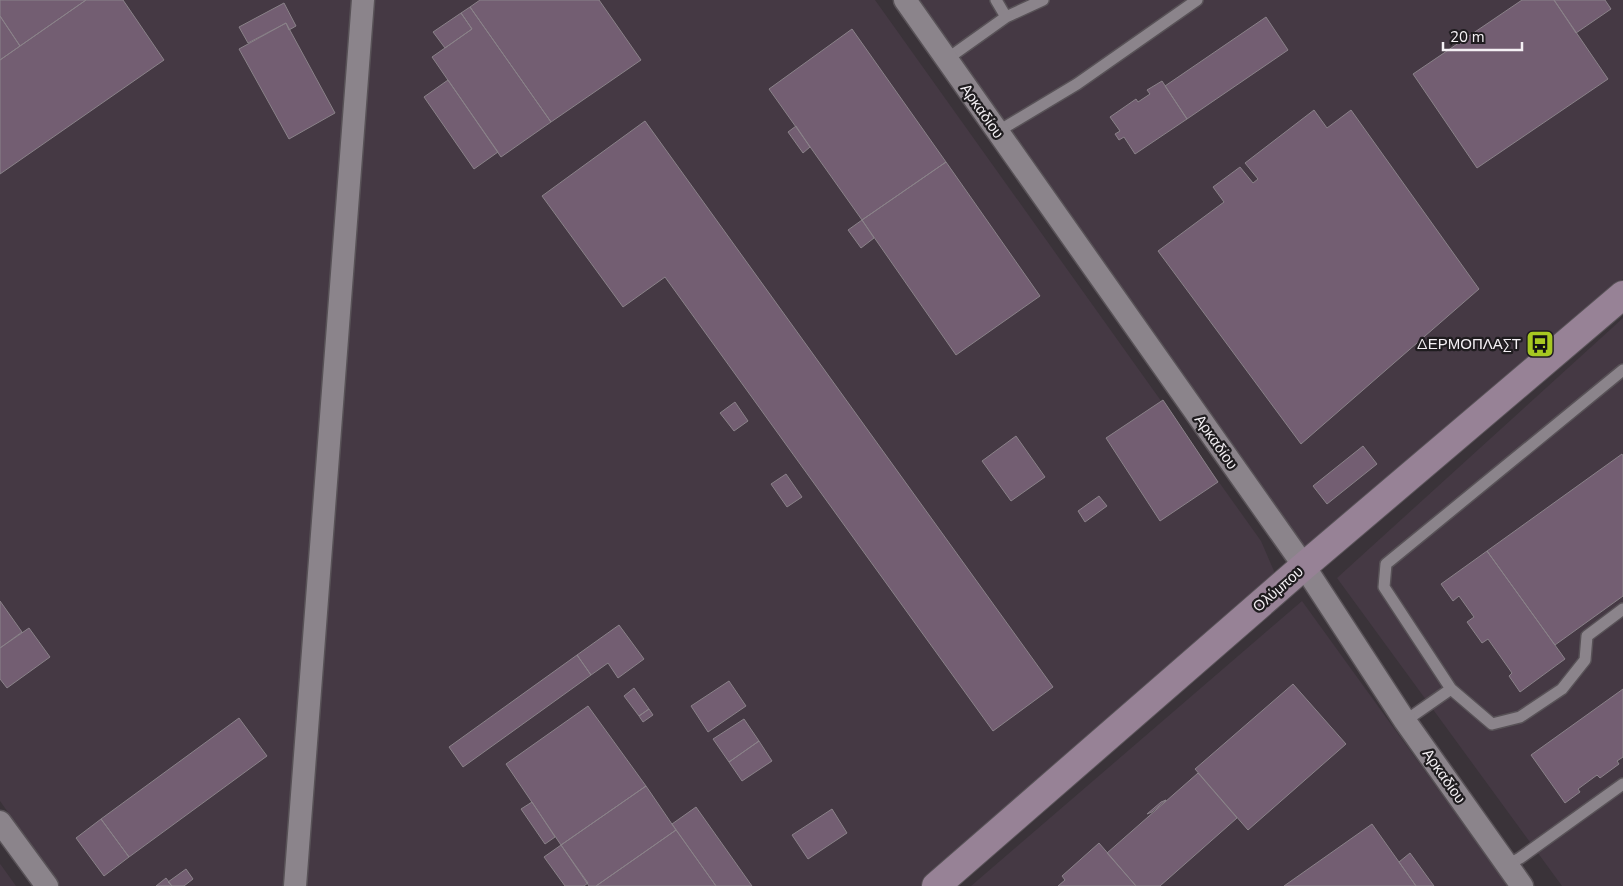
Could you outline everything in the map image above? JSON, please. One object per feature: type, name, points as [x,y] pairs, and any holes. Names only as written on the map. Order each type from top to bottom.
[{"type":"main road","name":"Ολύμπου","points":[[936,886],[1304,566],[1623,295]]},
{"type":"street","points":[[295,886],[363,0]]},
{"type":"street","name":"Αρκαδίου","points":[[906,0],[1304,566],[1405,721],[1522,886]]},
{"type":"street","points":[[0,822],[46,886]]},
{"type":"lane","points":[[996,0],[1006,17]]},
{"type":"lane","points":[[947,60],[1006,17],[1043,0]]},
{"type":"lane","points":[[997,132],[1077,84],[1197,0]]},
{"type":"lane","points":[[1623,370],[1386,564],[1384,587],[1451,689],[1492,724],[1520,717],[1562,688],[1585,660],[1587,636],[1623,609]]},
{"type":"lane","points":[[1405,721],[1451,689]]},
{"type":"lane","points":[[1507,865],[1520,858],[1623,784]]},
{"type":"shaded area","points":[[0,0],[875,0],[1261,541],[1274,571],[1273,582],[924,886],[60,886],[0,801]]},
{"type":"shaded area","points":[[914,0],[1623,0],[1623,279],[1310,548],[1300,546]]},
{"type":"shaded area","points":[[1623,318],[1623,886],[1562,886],[1337,578]]},
{"type":"shaded area","points":[[1302,601],[1508,886],[971,886]]},
{"type":"shaded area","points":[[1,865],[16,886],[0,886]]},
{"type":"building","points":[[0,0],[86,0],[20,46],[0,16]]},
{"type":"building","points":[[86,0],[123,0],[164,60],[0,174],[0,60]]},
{"type":"building","points":[[480,0],[599,0],[641,60],[551,122],[470,7]]},
{"type":"building","points":[[1522,0],[1554,0],[1608,79],[1477,168],[1413,74]]},
{"type":"building","points":[[1554,0],[1605,0],[1611,9],[1576,33]]},
{"type":"building","points":[[284,3],[296,26],[289,30],[286,23],[248,43],[239,27]]},
{"type":"building","points":[[470,7],[551,122],[501,157],[432,57],[472,29],[461,13]]},
{"type":"building","points":[[461,13],[472,29],[445,48],[433,32]]},
{"type":"building","points":[[0,16],[20,46],[0,60]]},
{"type":"building","points":[[1266,17],[1288,50],[1187,119],[1165,86]]},
{"type":"building","points":[[286,23],[335,113],[289,139],[239,49]]},
{"type":"building","points":[[852,29],[946,162],[862,220],[769,89]]},
{"type":"building","points":[[448,80],[498,152],[474,169],[424,97]]},
{"type":"building","points":[[1162,81],[1187,119],[1135,154],[1124,137],[1119,140],[1115,134],[1120,131],[1110,117],[1136,99],[1138,102],[1150,94],[1147,90]]},
{"type":"building","points":[[1314,110],[1327,128],[1351,110],[1479,289],[1301,444],[1158,251],[1224,202],[1213,187],[1240,167],[1253,183],[1258,179],[1245,163]]},
{"type":"building","points":[[645,121],[1053,687],[993,731],[665,277],[623,307],[542,196]]},
{"type":"building","points":[[796,126],[810,147],[803,153],[788,132]]},
{"type":"building","points":[[946,162],[1040,296],[956,355],[862,220]]},
{"type":"building","points":[[862,220],[874,238],[861,248],[848,230]]},
{"type":"building","points":[[1163,400],[1218,482],[1160,521],[1106,438]]},
{"type":"building","points":[[735,402],[748,421],[734,431],[720,413]]},
{"type":"building","points":[[1016,436],[1045,477],[1011,501],[982,461]]},
{"type":"building","points":[[1363,446],[1377,464],[1327,504],[1313,486]]},
{"type":"building","points":[[1622,454],[1623,596],[1555,645],[1487,551]]},
{"type":"building","points":[[786,474],[802,497],[787,507],[771,484]]},
{"type":"building","points":[[1099,496],[1107,506],[1085,522],[1078,511]]},
{"type":"building","points":[[1487,551],[1565,659],[1520,692],[1509,676],[1512,673],[1488,639],[1482,643],[1467,622],[1474,617],[1459,596],[1453,601],[1441,584]]},
{"type":"building","points":[[0,601],[22,632],[0,648]]},
{"type":"building","points":[[619,625],[644,659],[618,678],[608,663],[591,675],[577,655]]},
{"type":"building","points":[[29,628],[50,657],[7,688],[0,679],[0,648]]},
{"type":"building","points":[[577,655],[591,675],[463,767],[449,747]]},
{"type":"building","points":[[729,681],[746,706],[708,732],[691,706]]},
{"type":"building","points":[[1293,684],[1346,744],[1248,830],[1195,769]]},
{"type":"building","points":[[634,688],[649,709],[639,716],[624,696]]},
{"type":"building","points":[[1623,689],[1623,757],[1617,761],[1619,764],[1600,778],[1597,775],[1578,789],[1580,792],[1565,803],[1531,755]]},
{"type":"building","points":[[588,706],[646,786],[561,845],[506,764]]},
{"type":"building","points":[[649,709],[653,715],[643,722],[639,716]]},
{"type":"building","points":[[239,718],[267,756],[129,857],[101,819]]},
{"type":"building","points":[[744,719],[759,741],[729,762],[713,739]]},
{"type":"building","points":[[759,741],[772,761],[742,781],[729,762]]},
{"type":"building","points":[[1198,773],[1237,818],[1160,886],[1136,886],[1107,853]]},
{"type":"building","points":[[646,786],[676,830],[596,886],[589,886],[561,845]]},
{"type":"building","points":[[1166,800],[1152,812],[1147,814],[1161,802]]},
{"type":"building","points":[[532,802],[555,837],[545,844],[521,809]]},
{"type":"building","points":[[696,807],[752,886],[716,886],[672,824]]},
{"type":"building","points":[[832,809],[847,833],[808,859],[792,835]]},
{"type":"building","points":[[101,819],[129,857],[104,876],[76,838]]},
{"type":"building","points":[[1372,824],[1416,886],[1284,886]]},
{"type":"building","points":[[676,830],[716,886],[596,886]]},
{"type":"building","points":[[1099,843],[1136,886],[1058,886],[1065,880],[1062,876]]},
{"type":"building","points":[[561,845],[588,883],[584,886],[565,886],[544,857]]},
{"type":"building","points":[[1410,853],[1434,886],[1416,886],[1399,862]]},
{"type":"building","points":[[186,869],[193,879],[184,886],[172,886],[168,882]]},
{"type":"building","points":[[166,878],[172,886],[156,886]]},
{"type":"place","name":"ΔΕΡΜΟΠΛΑΣΤ","points":[[1540,344]]}]
